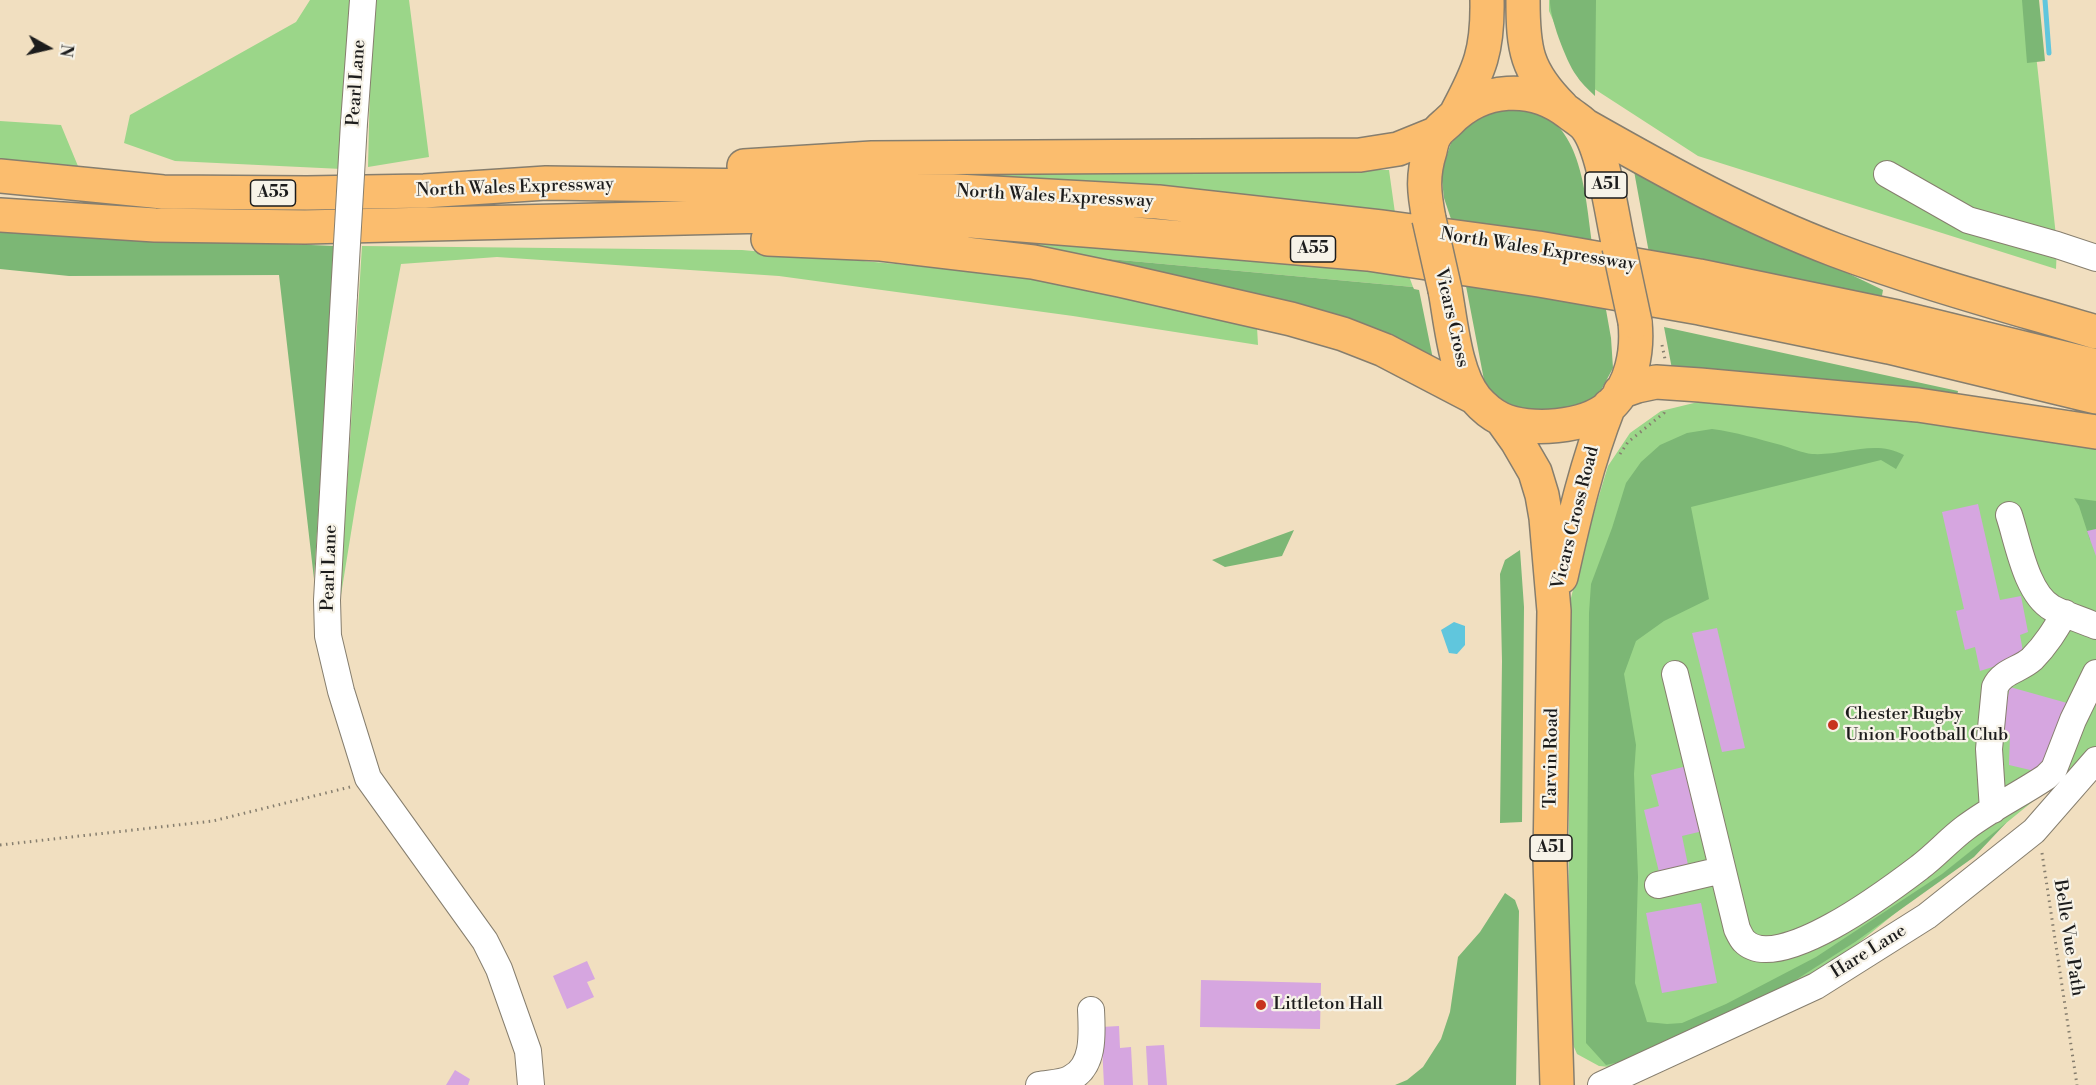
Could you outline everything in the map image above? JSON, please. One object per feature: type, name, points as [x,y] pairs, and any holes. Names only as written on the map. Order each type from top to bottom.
[{"type":"highway","name":"A51","points":[[1446,123],[1476,77],[1484,51],[1488,26],[1487,0]]},
{"type":"highway","name":"A51","points":[[1522,0],[1523,38],[1530,63],[1544,87],[1576,118],[1595,141],[1600,158],[1635,321],[1636,350],[1629,376],[1615,399]]},
{"type":"highway","points":[[546,183],[672,171],[872,158],[1360,155],[1398,149],[1446,123],[1482,98],[1515,93],[1546,99],[1711,195],[1774,225],[1898,273],[2096,332]]},
{"type":"highway","name":"Vicars Cross","points":[[1446,123],[1424,169],[1429,219],[1458,358],[1474,397],[1487,411],[1502,420],[1523,425],[1560,425],[1594,415],[1637,386],[1656,382],[1918,405],[2096,432]]},
{"type":"highway","name":"North Wales Expressway","points":[[0,176],[164,192],[424,192],[546,183],[902,188],[1158,202],[1381,227],[1538,248],[1699,276],[1897,317],[2096,366]]},
{"type":"highway","name":"North Wales Expressway","points":[[0,215],[155,225],[305,227],[768,216],[971,221],[1368,254],[1539,280],[1700,309],[1890,347],[2096,397]]},
{"type":"highway","points":[[516,221],[629,233],[881,244],[1033,262],[1280,316],[1343,334],[1384,350],[1474,397]]},
{"type":"highway","name":"Vicars Cross Road","points":[[1554,610],[1578,497],[1597,436],[1615,399]]},
{"type":"highway","name":"Vicars Cross Road","points":[[1502,420],[1535,472],[1542,495],[1554,610]]},
{"type":"highway","name":"Tarvin Road","points":[[1554,610],[1551,859],[1557,1085]]},
{"type":"street","name":"Pearl Lane","points":[[363,0],[327,600],[328,636],[341,691],[368,778],[485,941],[499,969],[528,1051],[531,1085]]},
{"type":"street","points":[[1887,174],[1968,220],[2096,258]]},
{"type":"street","points":[[2009,515],[2034,588],[2041,600],[2052,608],[2096,626]]},
{"type":"street","points":[[1993,810],[1989,749],[1995,687],[1998,680],[2030,661],[2049,640],[2065,613]]},
{"type":"street","points":[[1675,674],[1737,929],[1744,942],[1762,950],[1778,949],[1802,942],[1834,925],[1922,866],[1966,827],[2046,777],[2054,769],[2073,720],[2096,673]]},
{"type":"street","name":"Hare Lane","points":[[1601,1085],[1816,986],[1927,916],[2034,831],[2096,760]]},
{"type":"street","points":[[1658,885],[1722,870]]},
{"type":"street","points":[[1039,1085],[1071,1079],[1083,1069],[1093,1037],[1090,1010]]},
{"type":"path","points":[[0,845],[213,821],[350,786],[368,778]]},
{"type":"path","name":"Belle Vue Path","points":[[2034,831],[2040,843],[2077,1085]]},
{"type":"green space","points":[[310,0],[350,0],[342,169],[175,161],[124,143],[130,115],[296,22]]},
{"type":"green space","points":[[372,0],[409,0],[429,157],[368,167]]},
{"type":"green space","points":[[1549,0],[2030,0],[2057,245],[2056,269],[1698,156],[1579,79],[1549,11]]},
{"type":"green space","points":[[1550,0],[1596,0],[1595,96],[1578,78],[1568,60],[1555,27]]},
{"type":"green space","points":[[2022,0],[2039,0],[2045,61],[2027,63]]},
{"type":"green space","points":[[1506,110],[1538,113],[1553,122],[1565,134],[1580,169],[1592,242],[1451,219],[1444,198],[1441,172],[1451,143],[1470,123],[1489,113]]},
{"type":"green space","points":[[0,121],[61,125],[80,171],[0,159]]},
{"type":"green space","points":[[1024,167],[1389,170],[1395,213],[877,177]]},
{"type":"green space","points":[[1634,171],[1883,290],[1881,301],[1649,253]]},
{"type":"green space","points":[[0,227],[48,234],[335,246],[314,579],[279,275],[69,276],[0,269]]},
{"type":"green space","points":[[857,229],[1191,251],[1409,276],[1413,287],[1109,259],[1108,265]]},
{"type":"green space","points":[[362,246],[742,250],[1017,275],[1168,305],[1257,327],[1258,345],[1073,316],[779,276],[497,257],[401,264],[356,502],[340,601]]},
{"type":"green space","points":[[1109,259],[1413,287],[1419,290],[1434,364],[1108,265]]},
{"type":"green space","points":[[1466,286],[1605,304],[1613,368],[1599,394],[1570,412],[1518,409],[1493,394],[1484,380]]},
{"type":"green space","points":[[1664,327],[1958,391],[1957,396],[1831,380],[1672,369]]},
{"type":"green space","name":"Chester Rugby Union Football Club","points":[[1698,402],[1953,424],[2096,446],[2096,750],[1813,980],[1620,1068],[1599,1066],[1577,1054],[1568,1033],[1570,602],[1584,545],[1608,466],[1630,433],[1661,411]]},
{"type":"green space","points":[[1712,429],[1747,436],[1804,453],[1824,454],[1881,448],[1904,455],[1896,469],[1881,460],[1691,507],[1709,599],[1664,621],[1636,641],[1624,674],[1636,745],[1634,774],[1638,877],[1635,983],[1647,1022],[1682,1023],[1726,1004],[1816,957],[1942,874],[2007,822],[1974,857],[1855,942],[1766,999],[1642,1057],[1606,1065],[1586,1043],[1591,584],[1626,483],[1641,462],[1660,445],[1687,433]]},
{"type":"green space","points":[[2074,498],[2096,501],[2096,538],[2090,540],[2079,506]]},
{"type":"green space","points":[[1294,530],[1282,556],[1225,567],[1212,560]]},
{"type":"green space","points":[[1520,550],[1524,607],[1522,822],[1500,823],[1502,661],[1500,574],[1505,560]]},
{"type":"green space","points":[[1505,893],[1515,900],[1519,911],[1516,1085],[1395,1085],[1407,1080],[1423,1067],[1441,1039],[1450,1012],[1458,957],[1480,932]]},
{"type":"water","points":[[1454,622],[1465,626],[1465,645],[1457,654],[1449,653],[1441,630]]},
{"type":"building","points":[[1978,504],[2000,600],[2021,596],[2028,632],[2020,635],[2024,657],[1980,671],[1975,647],[1965,650],[1956,611],[1964,609],[1942,512]]},
{"type":"building","points":[[2096,529],[2096,556],[2087,531]]},
{"type":"building","points":[[1717,628],[1745,748],[1722,752],[1692,633]]},
{"type":"building","points":[[2010,687],[2067,703],[2057,743],[2043,773],[2009,765],[2010,735],[2000,730]]},
{"type":"building","points":[[1687,766],[1703,831],[1682,836],[1688,865],[1659,872],[1644,810],[1659,806],[1651,775]]},
{"type":"building","points":[[1701,903],[1717,983],[1662,993],[1646,913]]},
{"type":"building","points":[[587,961],[595,979],[587,982],[594,997],[567,1009],[553,976]]},
{"type":"building","name":"Littleton Hall","points":[[1201,980],[1321,983],[1320,1029],[1200,1027]]},
{"type":"building","points":[[1119,1026],[1120,1048],[1131,1047],[1133,1085],[1104,1085],[1101,1027]]},
{"type":"building","points":[[1164,1045],[1167,1085],[1148,1085],[1146,1046]]},
{"type":"building","points":[[455,1070],[470,1079],[468,1085],[446,1085]]},
{"type":"waterway","points":[[2045,0],[2049,53]]},
{"type":"place","name":"Chester Rugby Union Football Club","points":[[1833,725]]},
{"type":"place","name":"Littleton Hall","points":[[1261,1005]]}]
